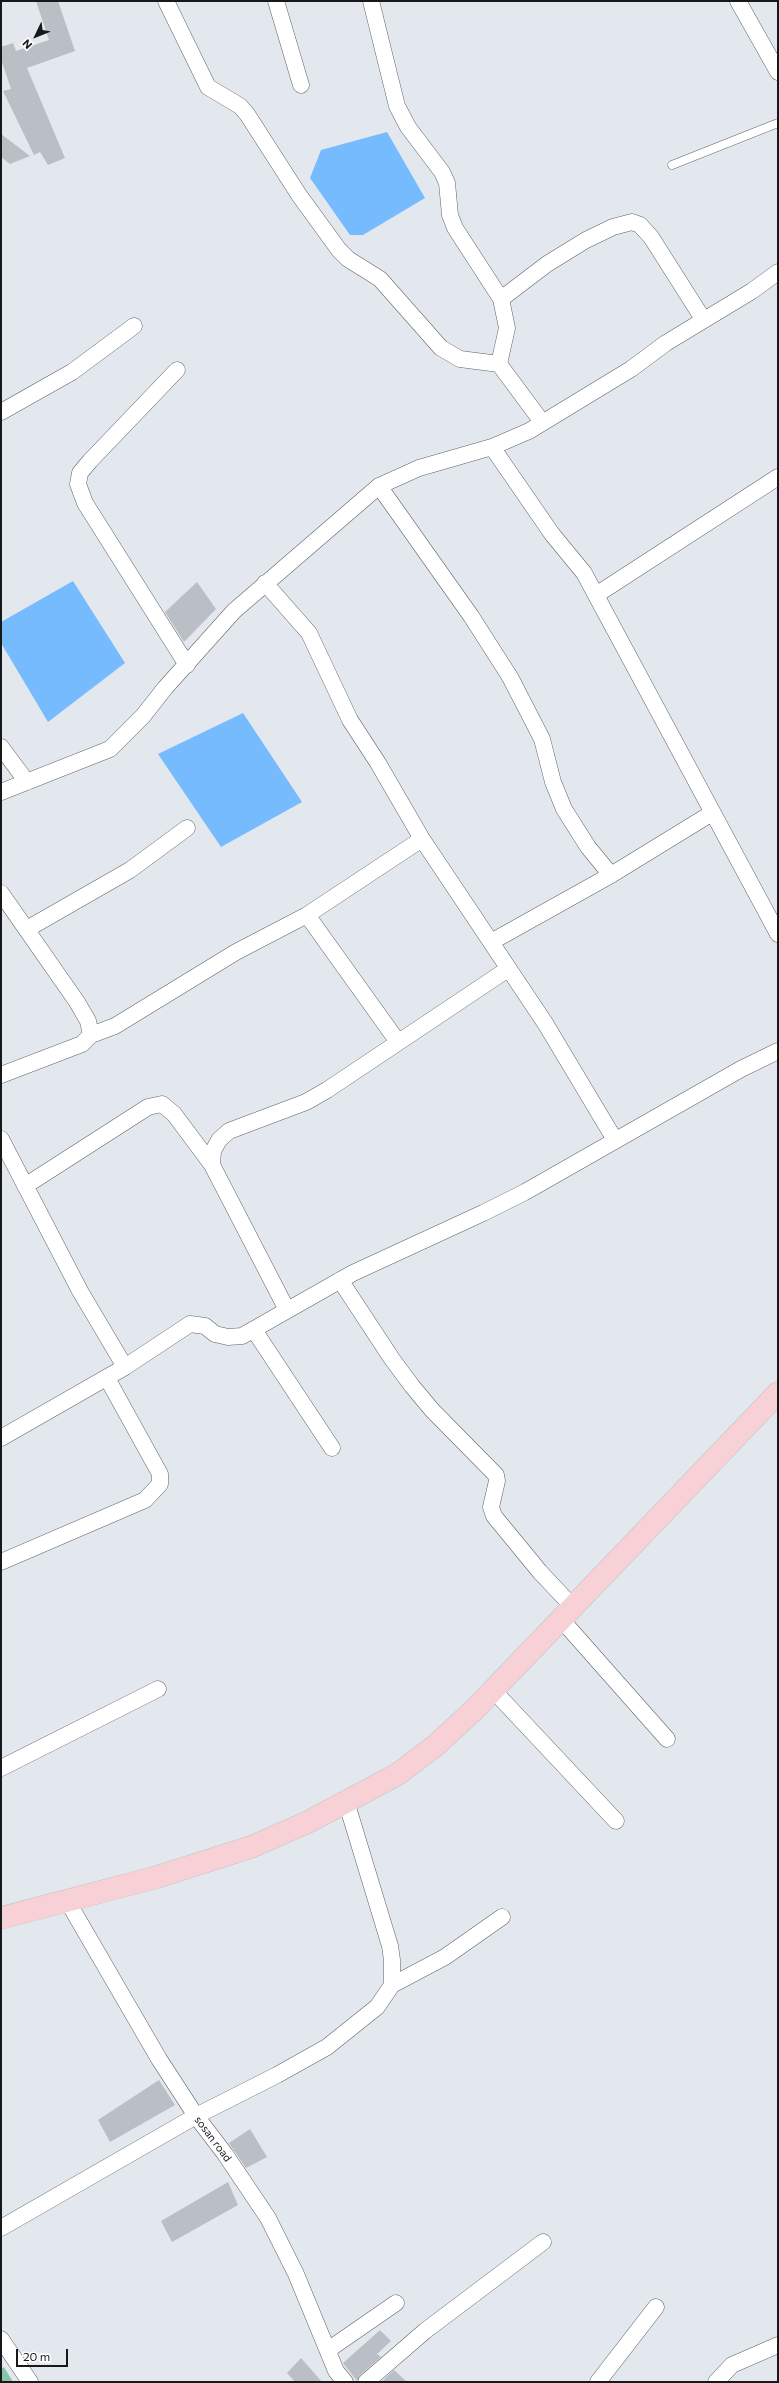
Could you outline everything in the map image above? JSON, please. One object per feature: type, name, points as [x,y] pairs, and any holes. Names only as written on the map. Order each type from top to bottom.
[{"type":"main road","points":[[1,1917],[68,1902],[251,1847],[308,1822],[398,1774],[435,1746],[494,1690],[566,1612],[778,1393]]},
{"type":"street","points":[[166,1],[208,87],[240,106],[247,114],[299,195],[339,250],[348,259],[380,279],[441,348],[460,359],[499,364],[542,422]]},
{"type":"street","points":[[276,1],[301,85]]},
{"type":"street","points":[[371,1],[397,106],[408,127],[442,172],[447,182],[450,215],[455,228],[501,299],[506,328],[499,364]]},
{"type":"street","points":[[738,1],[778,72]]},
{"type":"street","points":[[501,299],[542,268],[586,240],[613,227],[632,222],[640,225],[651,237],[703,319]]},
{"type":"street","points":[[1,792],[110,749],[129,732],[234,611],[379,486],[419,468],[511,440],[631,369],[703,319],[752,291],[778,272]]},
{"type":"street","points":[[1,412],[72,372],[134,326]]},
{"type":"street","points":[[177,370],[90,461],[80,473],[78,484],[85,503],[187,665]]},
{"type":"street","points":[[492,447],[552,534],[584,573],[666,722],[712,813],[778,934]]},
{"type":"street","points":[[596,595],[778,477]]},
{"type":"street","points":[[379,486],[471,616],[510,677],[542,738],[554,782],[564,809],[588,847],[611,875]]},
{"type":"street","points":[[265,583],[309,633],[342,707],[378,762],[422,839],[549,1029],[615,1140]]},
{"type":"street","points":[[1,747],[27,782]]},
{"type":"street","points":[[491,942],[611,875],[712,813]]},
{"type":"street","points":[[27,929],[130,870],[187,828]]},
{"type":"street","points":[[1,1075],[82,1044],[91,1035],[115,1026],[236,952],[307,915],[422,839]]},
{"type":"street","points":[[1,893],[27,929],[88,1021],[91,1035]]},
{"type":"street","points":[[307,915],[398,1042]]},
{"type":"street","points":[[212,1165],[212,1151],[219,1140],[229,1131],[311,1099],[508,969]]},
{"type":"street","points":[[1,1438],[126,1367],[190,1324],[197,1324],[215,1334],[228,1337],[242,1336],[340,1280],[483,1213],[741,1069],[777,1054]]},
{"type":"street","points":[[25,1186],[148,1107],[162,1104],[174,1114],[212,1165],[288,1310]]},
{"type":"street","points":[[1,1139],[80,1291],[126,1367]]},
{"type":"street","points":[[340,1280],[392,1359],[412,1386],[432,1410],[496,1475],[496,1485],[491,1507],[494,1516],[540,1572],[566,1612],[666,1740]]},
{"type":"street","points":[[254,1330],[332,1448]]},
{"type":"street","points":[[1,1562],[146,1500],[160,1484],[160,1474],[107,1378]]},
{"type":"street","points":[[1,1768],[158,1690]]},
{"type":"street","points":[[494,1690],[616,1821]]},
{"type":"street","points":[[346,1801],[390,1946],[392,1985]]},
{"type":"street","name":"sosan road","points":[[68,1902],[159,2059],[196,2116],[225,2154],[268,2218],[296,2274],[328,2350],[336,2378]]},
{"type":"street","points":[[1,2228],[196,2116],[277,2075],[327,2046],[377,2007],[392,1985],[445,1957],[502,1917]]},
{"type":"street","points":[[366,2382],[425,2331],[543,2242]]},
{"type":"street","points":[[328,2350],[396,2304]]},
{"type":"street","points":[[598,2382],[610,2364],[656,2307]]},
{"type":"street","points":[[1,2339],[30,2382]]},
{"type":"street","points":[[716,2382],[732,2365],[778,2345]]},
{"type":"lane","points":[[672,165],[778,123]]},
{"type":"green space","points":[[4,2367],[13,2382],[1,2382],[1,2369]]},
{"type":"water","points":[[387,132],[425,198],[363,235],[350,235],[310,178],[321,150]]},
{"type":"water","points":[[73,581],[125,663],[48,722],[1,643],[1,622]]},
{"type":"water","points":[[243,713],[302,802],[221,847],[158,754]]},
{"type":"building","points":[[36,1],[58,1],[75,51],[27,68],[65,158],[48,165],[40,152],[34,155],[3,91],[11,89],[1,59],[1,47],[13,43],[16,51],[49,40]]},
{"type":"building","points":[[1,134],[30,156],[10,164],[1,157]]},
{"type":"building","points":[[197,582],[216,609],[184,642],[165,612]]},
{"type":"building","points":[[159,2080],[175,2105],[110,2142],[98,2120]]},
{"type":"building","points":[[250,2129],[267,2157],[246,2168],[229,2143]]},
{"type":"building","points":[[228,2182],[238,2205],[172,2242],[161,2221]]},
{"type":"building","points":[[380,2330],[391,2341],[377,2354],[381,2357],[360,2375],[357,2381],[343,2363]]},
{"type":"building","points":[[301,2358],[322,2382],[295,2382],[287,2373]]},
{"type":"building","points":[[394,2370],[407,2382],[381,2382]]}]
